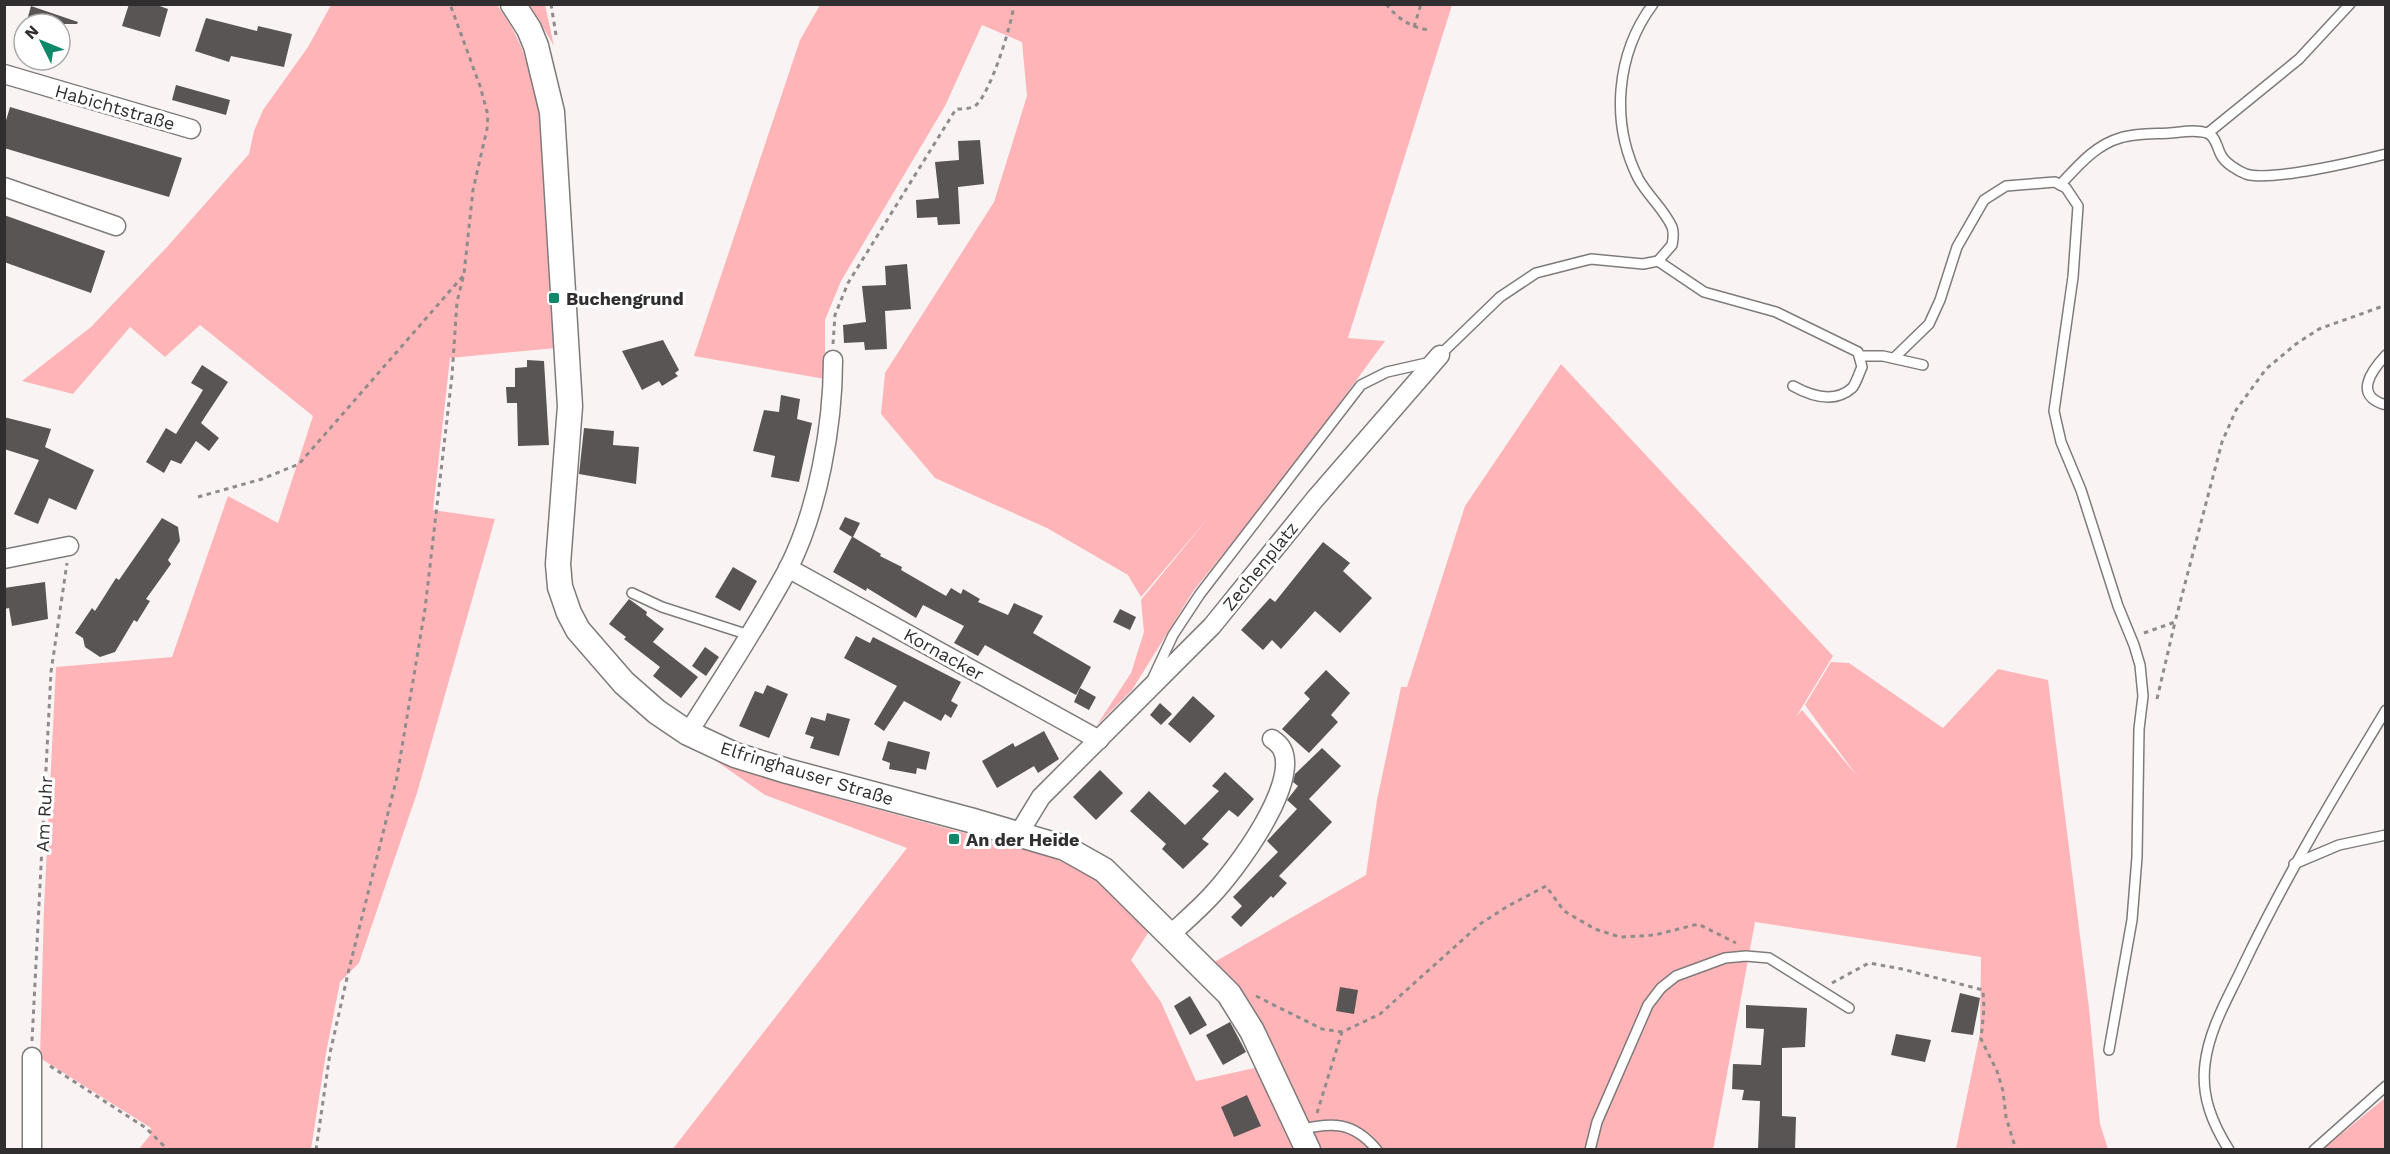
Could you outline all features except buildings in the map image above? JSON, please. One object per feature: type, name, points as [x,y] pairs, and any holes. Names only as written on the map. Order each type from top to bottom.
[{"type":"main road","name":"Elfringhauser Straße","points":[[513,4],[529,29],[536,46],[552,112],[570,406],[558,564],[560,587],[578,630],[591,648],[657,712],[688,732],[735,755],[1019,833],[1065,848],[1104,870],[1229,994],[1252,1031],[1306,1135]]},
{"type":"street","name":"Habichtstraße","points":[[4,74],[191,129]]},
{"type":"street","points":[[4,187],[116,226]]},
{"type":"street","name":"Zechenplatz","points":[[1019,833],[1041,797],[1212,626],[1315,499],[1437,358]]},
{"type":"street","points":[[688,732],[788,568],[813,503],[833,396],[833,360]]},
{"type":"street","points":[[4,560],[69,546]]},
{"type":"street","name":"Kornacker","points":[[788,568],[1099,740]]},
{"type":"street","points":[[1171,934],[1212,895],[1235,866],[1260,831],[1281,791],[1285,771],[1282,749],[1272,738]]},
{"type":"street","points":[[32,1058],[32,1149]]},
{"type":"lane","points":[[1653,4],[1640,23],[1630,45],[1620,95],[1623,136],[1638,178],[1673,228],[1672,245],[1658,261],[1704,292],[1776,312],[1858,352],[1862,367],[1852,388],[1835,396],[1819,398],[1793,387]]},
{"type":"lane","points":[[2208,133],[2299,59],[2350,4]]},
{"type":"lane","points":[[2060,185],[2089,154],[2120,138],[2193,131],[2208,133],[2213,138],[2221,156],[2247,174],[2271,176],[2385,154]]},
{"type":"lane","points":[[1894,358],[1929,324],[1946,284],[1957,247],[1984,200],[2006,186],[2055,182],[2066,188],[2078,206],[2073,277],[2054,411],[2056,427],[2081,490],[2118,606],[2140,665],[2143,696],[2139,729],[2137,857],[2132,920],[2109,1050]]},
{"type":"lane","name":"Zechenplatz","points":[[1437,358],[1500,297],[1536,273],[1591,259],[1643,264],[1658,261]]},
{"type":"lane","points":[[2385,355],[2372,369],[2367,379],[2368,392],[2378,403],[2385,405]]},
{"type":"lane","points":[[1859,356],[1894,358],[1923,365]]},
{"type":"lane","points":[[1146,693],[1173,635],[1200,594],[1361,386],[1387,372],[1437,358]]},
{"type":"lane","points":[[632,593],[662,607],[749,635]]},
{"type":"lane","points":[[2229,1149],[2217,1130],[2206,1102],[2205,1065],[2212,1032],[2294,864],[2385,710]]},
{"type":"lane","points":[[2294,864],[2339,845],[2385,835]]},
{"type":"lane","points":[[1590,1149],[1597,1122],[1648,1005],[1661,988],[1676,976],[1725,958],[1746,956],[1769,958],[1850,1008]]},
{"type":"lane","points":[[2314,1149],[2385,1086]]},
{"type":"lane","points":[[1306,1135],[1328,1123],[1358,1132],[1377,1149]]},
{"type":"path","points":[[316,1149],[330,1053],[397,777],[421,632],[450,388],[457,302],[464,274],[473,190],[487,129],[488,115],[450,4]]},
{"type":"path","points":[[833,360],[835,315],[848,283],[956,109],[973,108],[984,97],[1013,20],[1014,4]]},
{"type":"path","points":[[1386,4],[1396,17],[1414,27],[1429,30]]},
{"type":"path","points":[[1414,27],[1421,4]]},
{"type":"path","points":[[198,497],[262,479],[299,465],[464,274]]},
{"type":"path","points":[[2156,702],[2222,442],[2236,410],[2266,369],[2296,344],[2319,329],[2385,305]]},
{"type":"path","name":"Am Ruhr","points":[[32,1058],[51,672],[69,546]]},
{"type":"path","points":[[2131,638],[2175,622]]},
{"type":"path","points":[[1229,994],[1233,990],[1244,990],[1322,1029],[1342,1032],[1380,1014],[1480,924],[1546,886],[1564,911],[1603,932],[1620,937],[1655,935],[1698,924],[1726,936],[1742,947],[1746,956]]},
{"type":"path","points":[[1820,990],[1869,963],[1983,990],[1981,1039],[1997,1071],[2003,1091],[2006,1117],[2016,1149]]},
{"type":"path","points":[[1306,1135],[1342,1032]]},
{"type":"path","points":[[32,1058],[42,1061],[146,1128],[168,1149]]},
{"type":"shaded area","points":[[496,4],[523,51],[537,103],[544,157],[556,348],[450,358],[433,510],[495,519],[417,793],[359,963],[340,982],[311,1149],[139,1149],[151,1134],[151,1128],[40,1058],[44,908],[56,667],[172,657],[228,496],[278,523],[313,416],[200,325],[165,357],[130,327],[73,394],[22,381],[91,327],[167,247],[249,154],[254,131],[263,110],[308,47],[331,5]]},
{"type":"shaded area","points":[[530,5],[545,5],[554,46]]},
{"type":"shaded area","points":[[820,5],[1452,5],[1348,338],[1385,341],[1285,478],[1194,590],[1132,690],[1097,725],[1131,673],[1144,632],[1141,600],[1209,517],[1141,597],[1128,575],[1047,528],[935,478],[881,414],[885,373],[994,202],[1027,96],[1022,42],[982,25],[945,106],[841,281],[825,320],[825,379],[694,356],[800,40]]},
{"type":"shaded area","points":[[1561,364],[1833,656],[1796,717],[1802,710],[1857,776],[1805,705],[1831,662],[1849,663],[1943,728],[1998,669],[2048,680],[2089,1008],[2100,1124],[2108,1149],[1956,1149],[1980,1033],[1981,957],[1755,922],[1713,1150],[1313,1149],[1211,964],[1366,875],[1377,800],[1401,687],[1407,687],[1465,506]]},
{"type":"shaded area","points":[[706,754],[835,798],[1046,855],[1106,883],[1153,925],[1131,960],[1161,1002],[1196,1081],[1259,1067],[1297,1150],[672,1150],[907,848],[765,795]]},
{"type":"shaded area","points":[[2385,1098],[2385,1149],[2323,1149]]},
{"type":"place","name":"Buchengrund","points":[[554,298]]},
{"type":"place","name":"An der Heide","points":[[954,839]]}]
